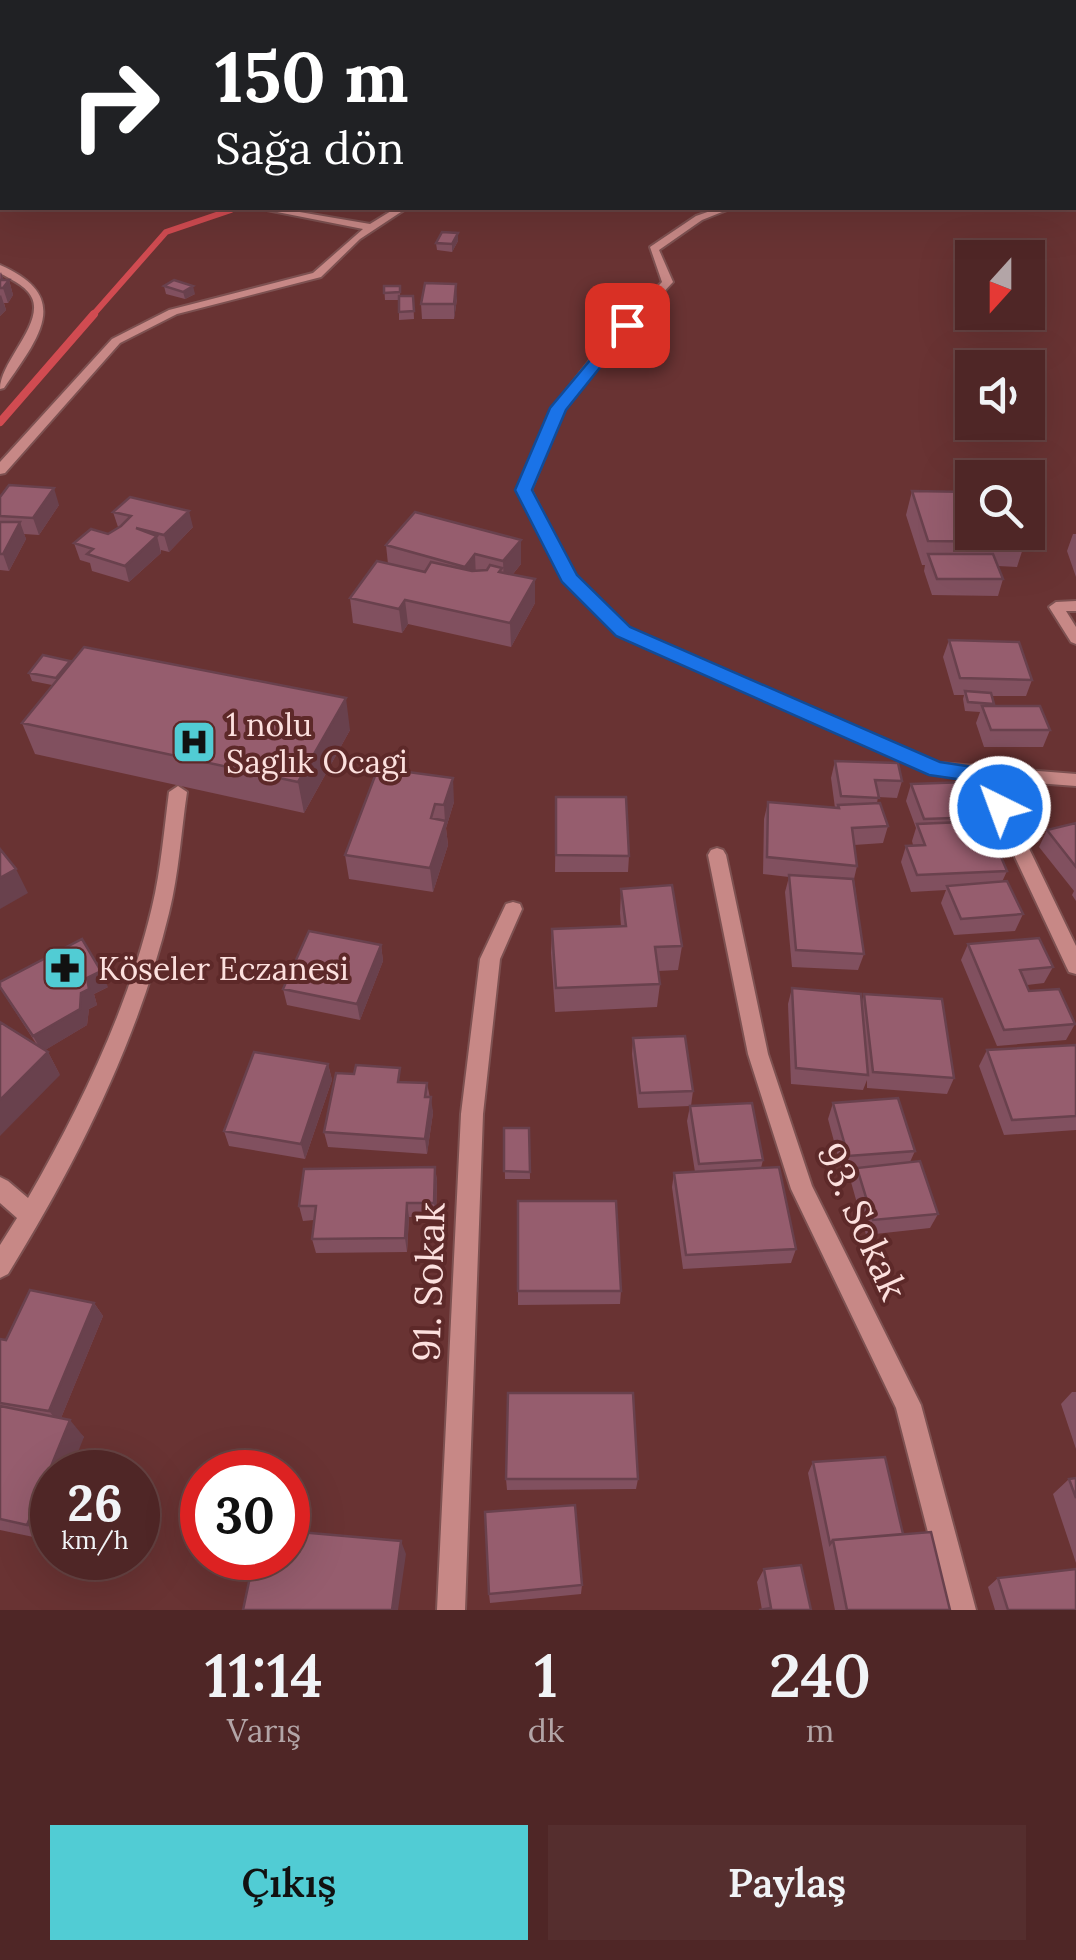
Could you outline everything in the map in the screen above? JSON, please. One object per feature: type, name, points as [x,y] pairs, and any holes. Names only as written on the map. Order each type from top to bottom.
[{"type":"street","points":[[273,210],[371,228]]},
{"type":"street","points":[[0,470],[116,341],[173,312],[316,275],[371,228],[399,210]]},
{"type":"street","points":[[721,210],[699,218],[654,249],[668,282],[606,347],[558,408],[524,490],[569,578],[623,631],[937,769],[1076,780]]},
{"type":"street","points":[[0,268],[37,294],[40,306],[24,349],[0,385]]},
{"type":"street","points":[[1076,606],[1056,607],[1076,639]]},
{"type":"street","points":[[985,775],[1076,966]]},
{"type":"street","points":[[0,1266],[32,1216],[106,1063],[157,924],[178,792]]},
{"type":"street","name":"93. Sokak","points":[[718,856],[758,1054],[785,1138],[802,1189],[908,1405],[962,1610]]},
{"type":"street","name":"91. Sokak","points":[[451,1610],[472,1114],[490,959],[513,910]]},
{"type":"street","points":[[0,1188],[32,1216]]},
{"type":"building","points":[[442,232],[458,233],[452,244],[436,243]]},
{"type":"building","points":[[174,280],[193,286],[183,292],[164,286]]},
{"type":"building","points":[[425,283],[456,284],[454,304],[421,304]]},
{"type":"building","points":[[384,286],[400,286],[400,292],[384,293]]},
{"type":"building","points":[[399,296],[413,296],[414,311],[399,312]]},
{"type":"building","points":[[9,485],[54,488],[33,518],[0,516],[0,497]]},
{"type":"building","points":[[912,491],[955,492],[955,541],[928,541]]},
{"type":"building","points":[[130,497],[189,511],[164,535],[136,528],[157,536],[125,566],[87,554],[93,549],[74,543],[91,529],[108,534],[121,526],[131,516],[113,512]]},
{"type":"building","points":[[415,512],[521,540],[503,561],[475,554],[465,567],[386,545]]},
{"type":"building","points":[[0,522],[20,522],[3,554],[0,554]]},
{"type":"building","points":[[928,554],[993,554],[1003,579],[937,579]]},
{"type":"building","points":[[377,561],[425,572],[431,562],[472,571],[487,570],[490,565],[502,568],[499,572],[535,579],[510,623],[405,600],[399,609],[350,598]]},
{"type":"building","points":[[949,640],[1019,642],[1032,680],[960,678]]},
{"type":"building","name":"1 nolu Saglık Ocagi","points":[[84,647],[346,698],[298,782],[22,723]]},
{"type":"building","points":[[43,655],[70,661],[56,678],[29,673]]},
{"type":"building","points":[[965,691],[991,693],[994,704],[968,702]]},
{"type":"building","points":[[982,706],[1040,706],[1050,730],[991,730]]},
{"type":"building","points":[[835,761],[898,763],[902,781],[875,780],[879,798],[841,796]]},
{"type":"building","points":[[378,768],[453,778],[444,805],[435,804],[431,818],[446,821],[430,868],[345,855]]},
{"type":"building","points":[[967,782],[982,817],[924,819],[911,784]]},
{"type":"building","points":[[556,797],[626,797],[629,856],[556,855]]},
{"type":"building","points":[[768,802],[839,808],[838,805],[880,803],[888,826],[852,828],[857,866],[767,857]]},
{"type":"building","points":[[986,821],[1007,871],[917,875],[906,846],[925,845],[917,824]]},
{"type":"building","points":[[1076,823],[1076,867],[1047,830]]},
{"type":"building","points":[[0,849],[16,869],[0,878]]},
{"type":"building","points":[[789,875],[853,879],[864,954],[796,950]]},
{"type":"building","points":[[1007,881],[1023,914],[961,919],[947,886]]},
{"type":"building","points":[[672,885],[682,946],[655,947],[660,984],[556,988],[552,929],[626,926],[621,889]]},
{"type":"building","points":[[309,931],[381,945],[357,1004],[283,989]]},
{"type":"building","points":[[1039,938],[1053,967],[1020,970],[1029,991],[1059,989],[1075,1024],[1004,1030],[968,944]]},
{"type":"building","points":[[82,939],[101,971],[87,978],[89,989],[81,993],[80,1009],[33,1036],[0,982]]},
{"type":"building","points":[[792,988],[861,994],[868,1075],[796,1068]]},
{"type":"building","points":[[864,994],[942,999],[954,1078],[873,1072]]},
{"type":"building","points":[[0,1022],[48,1052],[0,1100]]},
{"type":"building","points":[[685,1036],[693,1091],[640,1093],[633,1038]]},
{"type":"building","points":[[1076,1045],[1076,1116],[1012,1120],[987,1050]]},
{"type":"building","points":[[254,1052],[328,1064],[301,1144],[224,1131]]},
{"type":"building","points":[[356,1065],[400,1068],[398,1082],[427,1083],[425,1097],[431,1097],[425,1139],[324,1132],[336,1073],[354,1074]]},
{"type":"building","points":[[898,1098],[915,1151],[848,1156],[833,1103]]},
{"type":"building","points":[[752,1103],[763,1160],[699,1164],[690,1106]]},
{"type":"building","points":[[504,1128],[529,1128],[530,1172],[504,1171]]},
{"type":"building","points":[[920,1161],[938,1214],[873,1220],[857,1168]]},
{"type":"building","points":[[435,1167],[434,1203],[407,1203],[405,1238],[312,1239],[316,1206],[299,1206],[304,1169]]},
{"type":"building","points":[[779,1167],[796,1249],[686,1255],[674,1173]]},
{"type":"building","points":[[518,1201],[616,1201],[621,1291],[518,1291]]},
{"type":"building","points":[[30,1290],[94,1303],[49,1411],[0,1403],[0,1339],[6,1340]]},
{"type":"building","points":[[508,1393],[633,1393],[638,1479],[506,1479]]},
{"type":"building","points":[[0,1406],[70,1420],[58,1450],[30,1450],[27,1525],[0,1519]]},
{"type":"building","points":[[885,1457],[903,1534],[833,1540],[830,1544],[813,1462]]},
{"type":"building","points":[[1076,1478],[1076,1498],[1069,1479]]},
{"type":"building","points":[[575,1505],[582,1585],[489,1594],[485,1512]]},
{"type":"building","points":[[931,1532],[950,1610],[847,1610],[833,1540]]},
{"type":"building","points":[[310,1533],[401,1541],[392,1610],[243,1610],[249,1580],[310,1580]]},
{"type":"building","points":[[801,1565],[811,1610],[759,1610],[771,1608],[764,1569]]},
{"type":"building","points":[[1076,1569],[1076,1610],[1008,1610],[998,1578]]},
{"type":"waterway","points":[[92,316],[166,232],[231,210]]},
{"type":"waterway","points":[[0,422],[94,314]]},
{"type":"place","name":"1 nolu Saglık Ocagi","points":[[194,742]]},
{"type":"place","name":"Köseler Eczanesi","points":[[65,968]]},
{"type":"route","points":[[627,325],[558,408],[524,490],[569,578],[623,631],[937,769],[985,775],[1000,807]]}]
